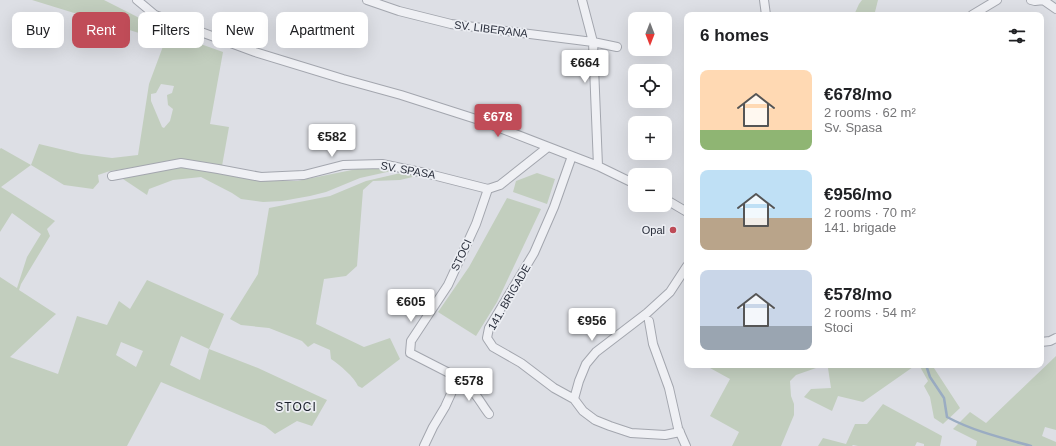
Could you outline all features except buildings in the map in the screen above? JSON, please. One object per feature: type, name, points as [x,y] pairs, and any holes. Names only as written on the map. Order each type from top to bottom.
[{"type":"street","points":[[137,0],[155,15],[255,52],[401,95],[472,118],[598,166],[628,181]]},
{"type":"street","name":"SV. LIBERANA","points":[[367,0],[399,11],[451,24],[593,42],[617,47]]},
{"type":"street","points":[[582,0],[593,42],[598,166]]},
{"type":"street","points":[[764,0],[766,12]]},
{"type":"street","points":[[977,12],[997,0]]},
{"type":"street","points":[[1030,0],[1043,0],[1056,9]]},
{"type":"street","points":[[488,189],[500,185],[548,147]]},
{"type":"street","name":"141. BRIGADE","points":[[572,156],[554,207],[534,253],[489,328],[486,338],[493,347],[521,363],[554,388],[574,399],[583,411],[595,420],[631,433],[665,434],[680,432]]},
{"type":"street","name":"SV. SPASA","points":[[112,176],[181,163],[261,177],[304,174],[344,165],[382,164],[488,189]]},
{"type":"street","name":"STOCI","points":[[454,380],[453,375],[410,353],[411,341],[448,285],[476,224],[488,189]]},
{"type":"street","points":[[672,203],[684,210]]},
{"type":"street","points":[[574,399],[586,364],[596,352],[670,292],[684,271]]},
{"type":"street","points":[[649,321],[654,344],[669,388],[678,428],[686,446]]},
{"type":"street","points":[[1044,342],[1056,338]]},
{"type":"street","points":[[424,446],[455,385],[454,380],[461,382],[477,395],[488,414]]},
{"type":"green space","points":[[32,0],[104,0],[128,12],[72,12]]},
{"type":"green space","points":[[862,0],[878,0],[875,12],[855,12]]},
{"type":"green space","points":[[130,13],[138,17],[138,33],[130,30]]},
{"type":"green space","points":[[204,45],[223,52],[210,124],[229,127],[222,166],[177,159],[163,163],[110,171],[98,175],[99,182],[93,189],[64,185],[31,165],[39,144],[81,154],[112,158],[138,155],[149,84],[162,48],[204,48]],"holes":[[[161,84],[174,86],[172,93],[167,95],[168,105],[173,109],[170,121],[164,128],[162,127],[151,101],[151,94],[156,93]]]},
{"type":"green space","points":[[1,148],[31,165],[1,187],[55,221],[47,229],[50,236],[21,284],[19,290],[56,314],[10,357],[58,374],[77,316],[107,325],[119,301],[130,309],[147,280],[224,314],[209,349],[258,368],[327,400],[312,426],[297,421],[275,434],[265,426],[161,382],[127,446],[0,446],[0,277],[17,288],[27,257],[41,234],[12,213],[0,232]],"holes":[[[181,336],[209,349],[200,380],[170,365]],[[121,342],[143,351],[136,367],[116,355]]]},
{"type":"green space","points":[[189,167],[267,181],[297,181],[362,168],[396,170],[360,178],[326,192],[310,196],[282,201],[263,202],[241,199],[201,177],[173,180],[149,189],[147,195],[120,177]]},
{"type":"green space","points":[[405,172],[421,175],[400,180],[373,181],[363,190],[357,266],[346,276],[324,279],[316,324],[364,347],[390,338],[400,359],[362,388],[358,386],[346,371],[331,359],[330,350],[314,343],[308,347],[302,341],[269,328],[241,325],[230,319],[258,274],[269,208],[330,196],[366,181]]},
{"type":"green space","points":[[537,173],[555,179],[547,204],[513,192],[516,181]]},
{"type":"green space","points":[[507,198],[541,209],[497,302],[476,336],[438,312],[469,267]]},
{"type":"green space","points":[[1056,356],[1056,430],[1045,427],[1042,436],[1056,442],[1056,446],[976,446],[977,441],[953,429],[970,412],[986,423]]},
{"type":"green space","points":[[710,368],[816,368],[796,375],[790,381],[791,396],[794,404],[794,415],[781,446],[732,446],[739,432],[710,416],[730,379]]},
{"type":"green space","points":[[828,368],[912,368],[863,402],[838,396],[832,411],[804,397],[811,389],[831,388]]},
{"type":"green space","points":[[921,368],[934,368],[960,408],[943,424],[934,418],[930,397],[924,386],[928,381]]},
{"type":"green space","points":[[883,404],[942,436],[940,446],[924,446],[924,444],[917,442],[915,446],[818,446],[823,438],[846,444],[855,424],[867,424]]},
{"type":"waterway","points":[[927,368],[930,377],[944,398],[947,417],[977,430],[1031,446]]},
{"type":"place","name":"Opal","points":[[673,230]]},
{"type":"district","name":"STOCI","points":[[296,407]]}]
